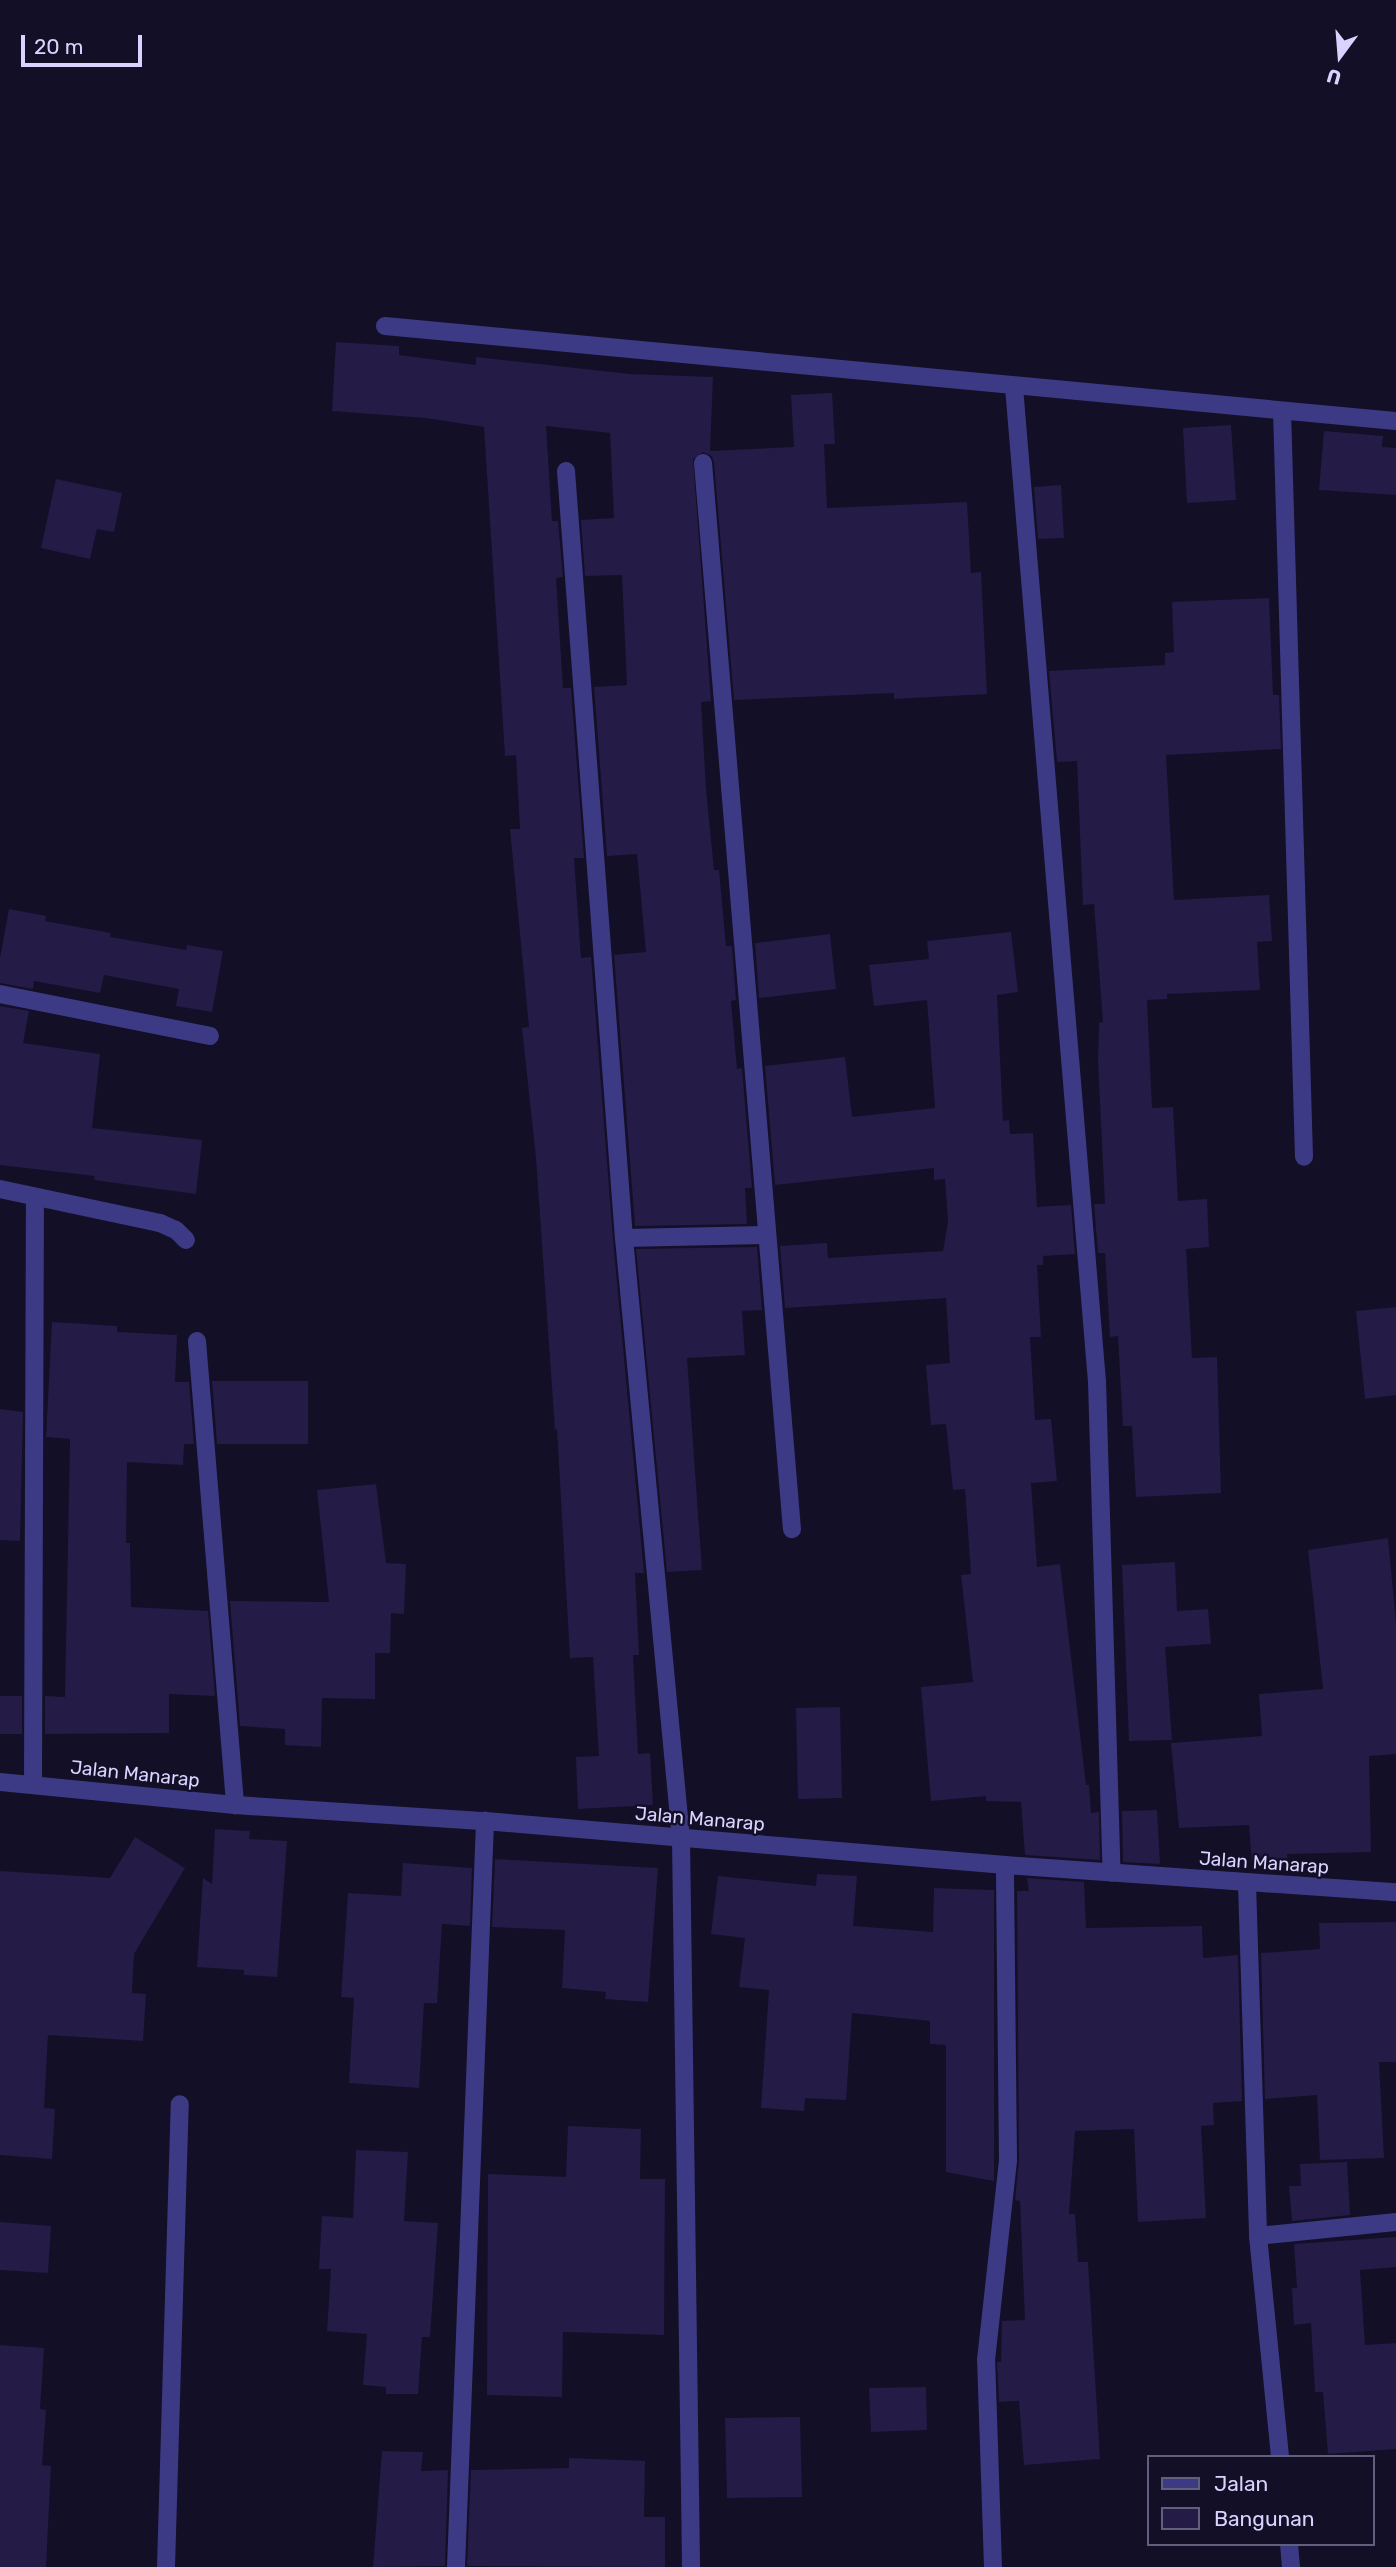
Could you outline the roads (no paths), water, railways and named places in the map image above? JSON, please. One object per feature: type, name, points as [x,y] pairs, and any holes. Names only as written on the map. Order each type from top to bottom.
[{"type":"street","points":[[385,326],[1396,421]]},
{"type":"street","points":[[1014,387],[1097,1381],[1112,1873]]},
{"type":"street","points":[[1282,411],[1304,1157]]},
{"type":"street","points":[[703,463],[792,1529]]},
{"type":"street","points":[[566,471],[624,1238],[681,1839],[691,2567]]},
{"type":"street","points":[[0,995],[210,1036]]},
{"type":"street","points":[[0,1189],[160,1223],[177,1230],[186,1240]]},
{"type":"street","points":[[33,1785],[35,1197]]},
{"type":"street","points":[[624,1238],[767,1235]]},
{"type":"street","points":[[197,1341],[235,1805]]},
{"type":"street","name":"Jalan Manarap","points":[[0,1782],[235,1805],[485,1821],[1005,1865],[1396,1892]]},
{"type":"street","points":[[456,2567],[485,1821]]},
{"type":"street","points":[[993,2567],[986,2360],[1008,2161],[1005,1865]]},
{"type":"street","points":[[1247,1883],[1258,2236],[1280,2455]]},
{"type":"street","points":[[166,2567],[180,2104]]},
{"type":"street","points":[[1258,2236],[1396,2222]]},
{"type":"street","points":[[1289,2546],[1291,2567]]}]
